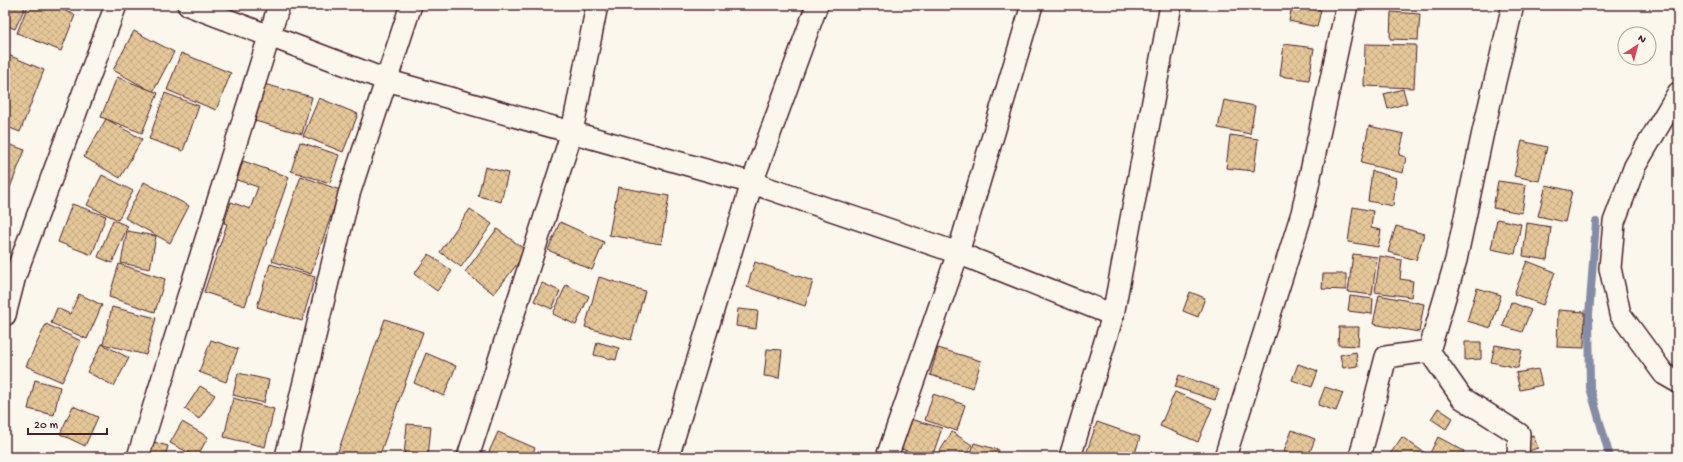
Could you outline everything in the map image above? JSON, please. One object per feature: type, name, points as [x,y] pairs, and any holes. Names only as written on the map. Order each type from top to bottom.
[{"type":"street","points":[[5,316],[15,276],[116,5]]},
{"type":"street","points":[[188,5],[386,80],[752,183],[958,253],[1113,315]]},
{"type":"street","points":[[138,457],[279,5]]},
{"type":"street","points":[[286,457],[349,194],[411,5]]},
{"type":"street","points":[[468,457],[572,132],[598,5]]},
{"type":"street","points":[[668,457],[752,183],[817,5]]},
{"type":"street","points":[[887,457],[958,253],[1032,5]]},
{"type":"street","points":[[1070,457],[1113,315],[1171,5]]},
{"type":"street","points":[[1225,457],[1302,213],[1347,5]]},
{"type":"street","points":[[1429,351],[1456,260],[1483,132],[1513,5]]},
{"type":"street","points":[[1678,93],[1635,166],[1614,222],[1610,268],[1620,314],[1664,374],[1678,382]]},
{"type":"street","points":[[1360,457],[1386,357],[1429,351]]},
{"type":"street","points":[[1429,351],[1462,398],[1519,434],[1518,457]]},
{"type":"building","points":[[5,5],[26,5],[15,29],[5,25]]},
{"type":"building","points":[[28,5],[51,5],[75,15],[61,51],[17,33]]},
{"type":"building","points":[[1292,5],[1321,10],[1317,27],[1289,21]]},
{"type":"building","points":[[1391,12],[1420,14],[1418,40],[1390,39]]},
{"type":"building","points":[[134,31],[174,52],[153,92],[113,70]]},
{"type":"building","points":[[1284,44],[1314,48],[1309,80],[1280,76]]},
{"type":"building","points":[[1365,44],[1416,45],[1414,88],[1364,86]]},
{"type":"building","points":[[181,53],[231,73],[216,110],[167,90]]},
{"type":"building","points":[[8,55],[44,70],[20,132],[5,126],[5,64]]},
{"type":"building","points":[[117,77],[158,93],[142,133],[101,117]]},
{"type":"building","points":[[264,84],[312,97],[302,134],[255,121]]},
{"type":"building","points":[[1403,89],[1407,103],[1388,109],[1384,94]]},
{"type":"building","points":[[165,93],[199,106],[183,151],[149,139]]},
{"type":"building","points":[[319,98],[358,114],[343,152],[303,136]]},
{"type":"building","points":[[1224,100],[1255,106],[1250,134],[1218,128]]},
{"type":"building","points":[[106,119],[142,139],[120,178],[84,157]]},
{"type":"building","points":[[1369,126],[1404,134],[1399,155],[1406,157],[1403,173],[1361,163]]},
{"type":"building","points":[[5,128],[9,130],[5,141]]},
{"type":"building","points":[[1230,135],[1258,139],[1254,171],[1226,168]]},
{"type":"building","points":[[1522,141],[1547,147],[1539,181],[1514,176]]},
{"type":"building","points":[[300,142],[339,155],[330,183],[291,171]]},
{"type":"building","points":[[5,143],[25,150],[5,200]]},
{"type":"building","points":[[243,161],[289,177],[245,306],[204,292],[227,224],[224,223],[231,202],[250,209],[258,187],[237,180]]},
{"type":"building","points":[[485,167],[508,173],[501,202],[478,196]]},
{"type":"building","points":[[1372,171],[1396,178],[1393,206],[1368,201]]},
{"type":"building","points":[[102,175],[133,191],[118,220],[87,205]]},
{"type":"building","points":[[301,176],[340,190],[311,274],[272,261]]},
{"type":"building","points":[[1498,181],[1526,185],[1522,213],[1493,208]]},
{"type":"building","points":[[144,182],[189,206],[170,243],[125,218]]},
{"type":"building","points":[[1546,185],[1572,191],[1565,222],[1538,216]]},
{"type":"building","points":[[618,187],[669,196],[661,244],[609,235]]},
{"type":"building","points":[[72,204],[106,216],[92,255],[58,242]]},
{"type":"building","points":[[1353,207],[1373,211],[1371,228],[1381,230],[1378,247],[1348,242]]},
{"type":"building","points":[[470,209],[492,224],[461,267],[440,252]]},
{"type":"building","points":[[1497,219],[1521,224],[1515,254],[1491,249]]},
{"type":"building","points":[[113,220],[128,226],[112,263],[98,257]]},
{"type":"building","points":[[560,222],[604,242],[592,270],[548,250]]},
{"type":"building","points":[[1527,223],[1551,227],[1547,260],[1523,256]]},
{"type":"building","points":[[1396,226],[1424,234],[1416,260],[1388,252]]},
{"type":"building","points":[[497,229],[527,251],[494,294],[465,272]]},
{"type":"building","points":[[127,231],[156,236],[150,269],[121,263]]},
{"type":"building","points":[[429,254],[452,271],[437,291],[414,274]]},
{"type":"building","points":[[1353,254],[1377,257],[1372,295],[1348,292]]},
{"type":"building","points":[[1380,256],[1402,260],[1400,279],[1413,281],[1411,297],[1375,292]]},
{"type":"building","points":[[1527,261],[1555,272],[1543,305],[1514,294]]},
{"type":"building","points":[[755,262],[813,281],[805,306],[747,287]]},
{"type":"building","points":[[119,264],[165,279],[155,312],[109,297]]},
{"type":"building","points":[[270,264],[315,277],[302,321],[257,307]]},
{"type":"building","points":[[1323,274],[1346,274],[1346,290],[1322,289]]},
{"type":"building","points":[[599,277],[645,291],[631,340],[585,327]]},
{"type":"building","points":[[542,283],[560,291],[552,309],[534,301]]},
{"type":"building","points":[[566,285],[589,296],[576,325],[553,314]]},
{"type":"building","points":[[1477,288],[1501,295],[1491,328],[1467,321]]},
{"type":"building","points":[[1190,292],[1205,298],[1198,317],[1183,311]]},
{"type":"building","points":[[79,294],[102,305],[87,339],[51,323],[57,308],[70,314]]},
{"type":"building","points":[[1379,295],[1424,304],[1419,332],[1373,324]]},
{"type":"building","points":[[1350,296],[1373,299],[1372,314],[1348,311]]},
{"type":"building","points":[[1511,302],[1531,310],[1522,332],[1503,326]]},
{"type":"building","points":[[112,307],[156,318],[146,355],[103,344]]},
{"type":"building","points":[[738,309],[758,311],[756,329],[736,326]]},
{"type":"building","points":[[1558,310],[1585,312],[1584,348],[1557,347]]},
{"type":"building","points":[[385,319],[423,332],[379,457],[336,457]]},
{"type":"building","points":[[46,324],[81,341],[62,382],[26,366]]},
{"type":"building","points":[[1339,327],[1359,327],[1358,346],[1338,345]]},
{"type":"building","points":[[211,340],[238,349],[226,382],[199,372]]},
{"type":"building","points":[[597,342],[619,348],[616,360],[594,355]]},
{"type":"building","points":[[1465,342],[1481,342],[1481,359],[1465,360]]},
{"type":"building","points":[[102,344],[129,358],[114,386],[87,372]]},
{"type":"building","points":[[1495,345],[1522,350],[1518,368],[1491,362]]},
{"type":"building","points":[[938,348],[981,361],[973,388],[930,375]]},
{"type":"building","points":[[767,349],[782,350],[779,378],[764,376]]},
{"type":"building","points":[[1356,352],[1358,366],[1343,368],[1340,355]]},
{"type":"building","points":[[426,353],[456,366],[444,396],[414,383]]},
{"type":"building","points":[[1298,364],[1318,371],[1312,387],[1292,380]]},
{"type":"building","points":[[1538,369],[1542,385],[1520,390],[1516,373]]},
{"type":"building","points":[[238,373],[269,380],[264,403],[233,395]]},
{"type":"building","points":[[1179,375],[1219,389],[1215,400],[1175,387]]},
{"type":"building","points":[[35,380],[60,387],[54,415],[28,409]]},
{"type":"building","points":[[200,386],[215,395],[199,419],[185,409]]},
{"type":"building","points":[[1325,387],[1343,393],[1336,411],[1318,405]]},
{"type":"building","points":[[1175,392],[1212,408],[1198,442],[1160,426]]},
{"type":"building","points":[[933,394],[965,405],[957,431],[925,420]]},
{"type":"building","points":[[233,398],[274,409],[265,447],[224,437]]},
{"type":"building","points":[[73,406],[98,417],[85,446],[60,434]]},
{"type":"building","points":[[1438,408],[1453,418],[1446,429],[1431,419]]},
{"type":"building","points":[[910,419],[942,428],[932,457],[926,457],[901,449]]},
{"type":"building","points":[[182,422],[208,437],[197,457],[170,443]]},
{"type":"building","points":[[1097,422],[1140,437],[1134,457],[1085,457]]},
{"type":"building","points":[[407,424],[431,426],[428,457],[404,456]]},
{"type":"building","points":[[1292,430],[1315,439],[1308,457],[1282,457]]},
{"type":"building","points":[[498,432],[535,448],[531,457],[493,457],[488,454]]},
{"type":"building","points":[[952,432],[972,445],[965,457],[936,457]]},
{"type":"building","points":[[1533,435],[1538,448],[1522,453],[1519,439]]},
{"type":"building","points":[[1402,437],[1425,453],[1423,457],[1388,457]]},
{"type":"building","points":[[1438,437],[1464,451],[1461,457],[1428,457]]},
{"type":"building","points":[[143,439],[168,446],[165,457],[139,457]]},
{"type":"building","points":[[974,443],[999,450],[997,457],[970,457]]},
{"type":"waterway","points":[[1596,222],[1589,315],[1590,388],[1610,457]]}]
